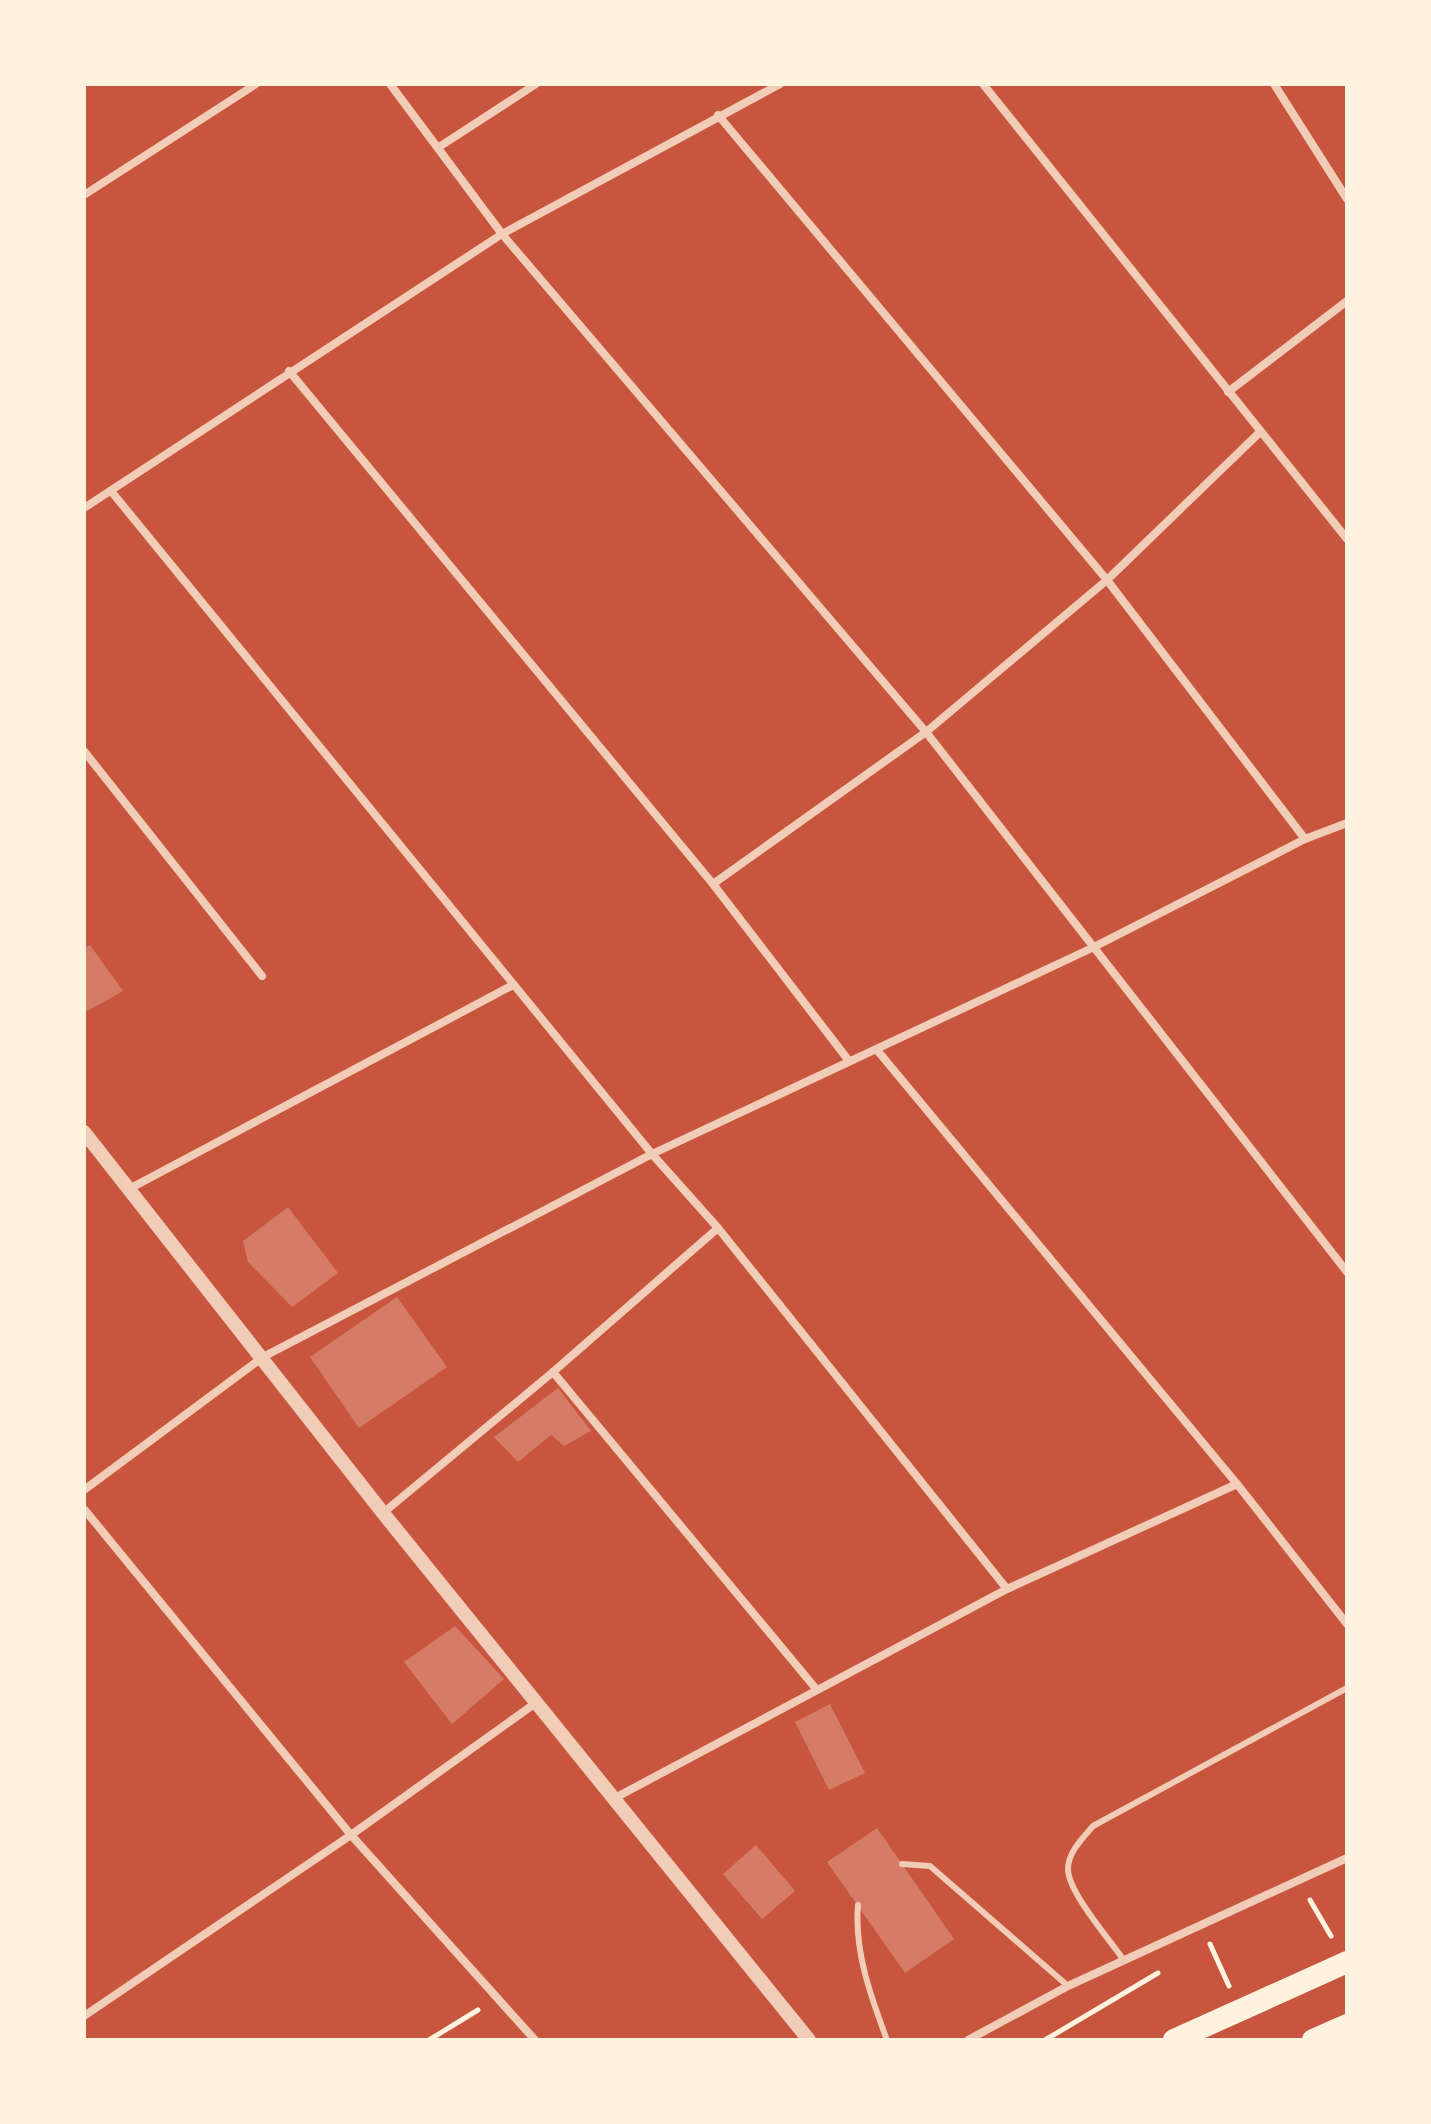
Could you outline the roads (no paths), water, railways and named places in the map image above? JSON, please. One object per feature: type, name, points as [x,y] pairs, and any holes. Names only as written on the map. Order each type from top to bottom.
[{"type":"highway","points":[[1174,2040],[1346,1962]]},
{"type":"highway","points":[[1313,2040],[1347,2025]]},
{"type":"street","points":[[84,195],[256,84]]},
{"type":"street","points":[[390,84],[502,234],[926,732],[1347,1272]]},
{"type":"street","points":[[439,147],[536,84]]},
{"type":"street","points":[[84,508],[502,234],[780,84]]},
{"type":"street","points":[[983,84],[1259,433],[1347,539]]},
{"type":"street","points":[[1274,84],[1347,199]]},
{"type":"street","points":[[718,115],[1107,580],[1305,839]]},
{"type":"street","points":[[1228,392],[1347,301]]},
{"type":"street","points":[[289,371],[713,884],[849,1061]]},
{"type":"street","points":[[713,884],[926,732],[1107,580],[1259,433]]},
{"type":"street","points":[[111,491],[652,1154],[718,1228],[1007,1589]]},
{"type":"street","points":[[84,751],[262,976]]},
{"type":"street","points":[[84,1490],[263,1357],[652,1154],[1092,948],[1305,839],[1347,823]]},
{"type":"street","points":[[127,1190],[513,985]]},
{"type":"street","points":[[877,1050],[1237,1484],[1347,1624]]},
{"type":"street","points":[[85,1133],[383,1513],[809,2040]]},
{"type":"street","points":[[383,1513],[553,1372],[718,1228]]},
{"type":"street","points":[[553,1372],[817,1690]]},
{"type":"street","points":[[612,1799],[1007,1589],[1237,1484]]},
{"type":"street","points":[[84,1509],[351,1835],[535,2040]]},
{"type":"street","points":[[84,2015],[351,1835],[537,1702]]},
{"type":"street","points":[[968,2040],[1123,1959],[1207,1925],[1347,1858]]},
{"type":"lane","points":[[1123,1959],[1074,1888],[1068,1869],[1073,1851],[1093,1826],[1347,1688]]},
{"type":"lane","points":[[902,1864],[930,1866],[1068,1986]]},
{"type":"lane","points":[[858,1905],[856,1931],[871,1996],[887,2040]]}]
